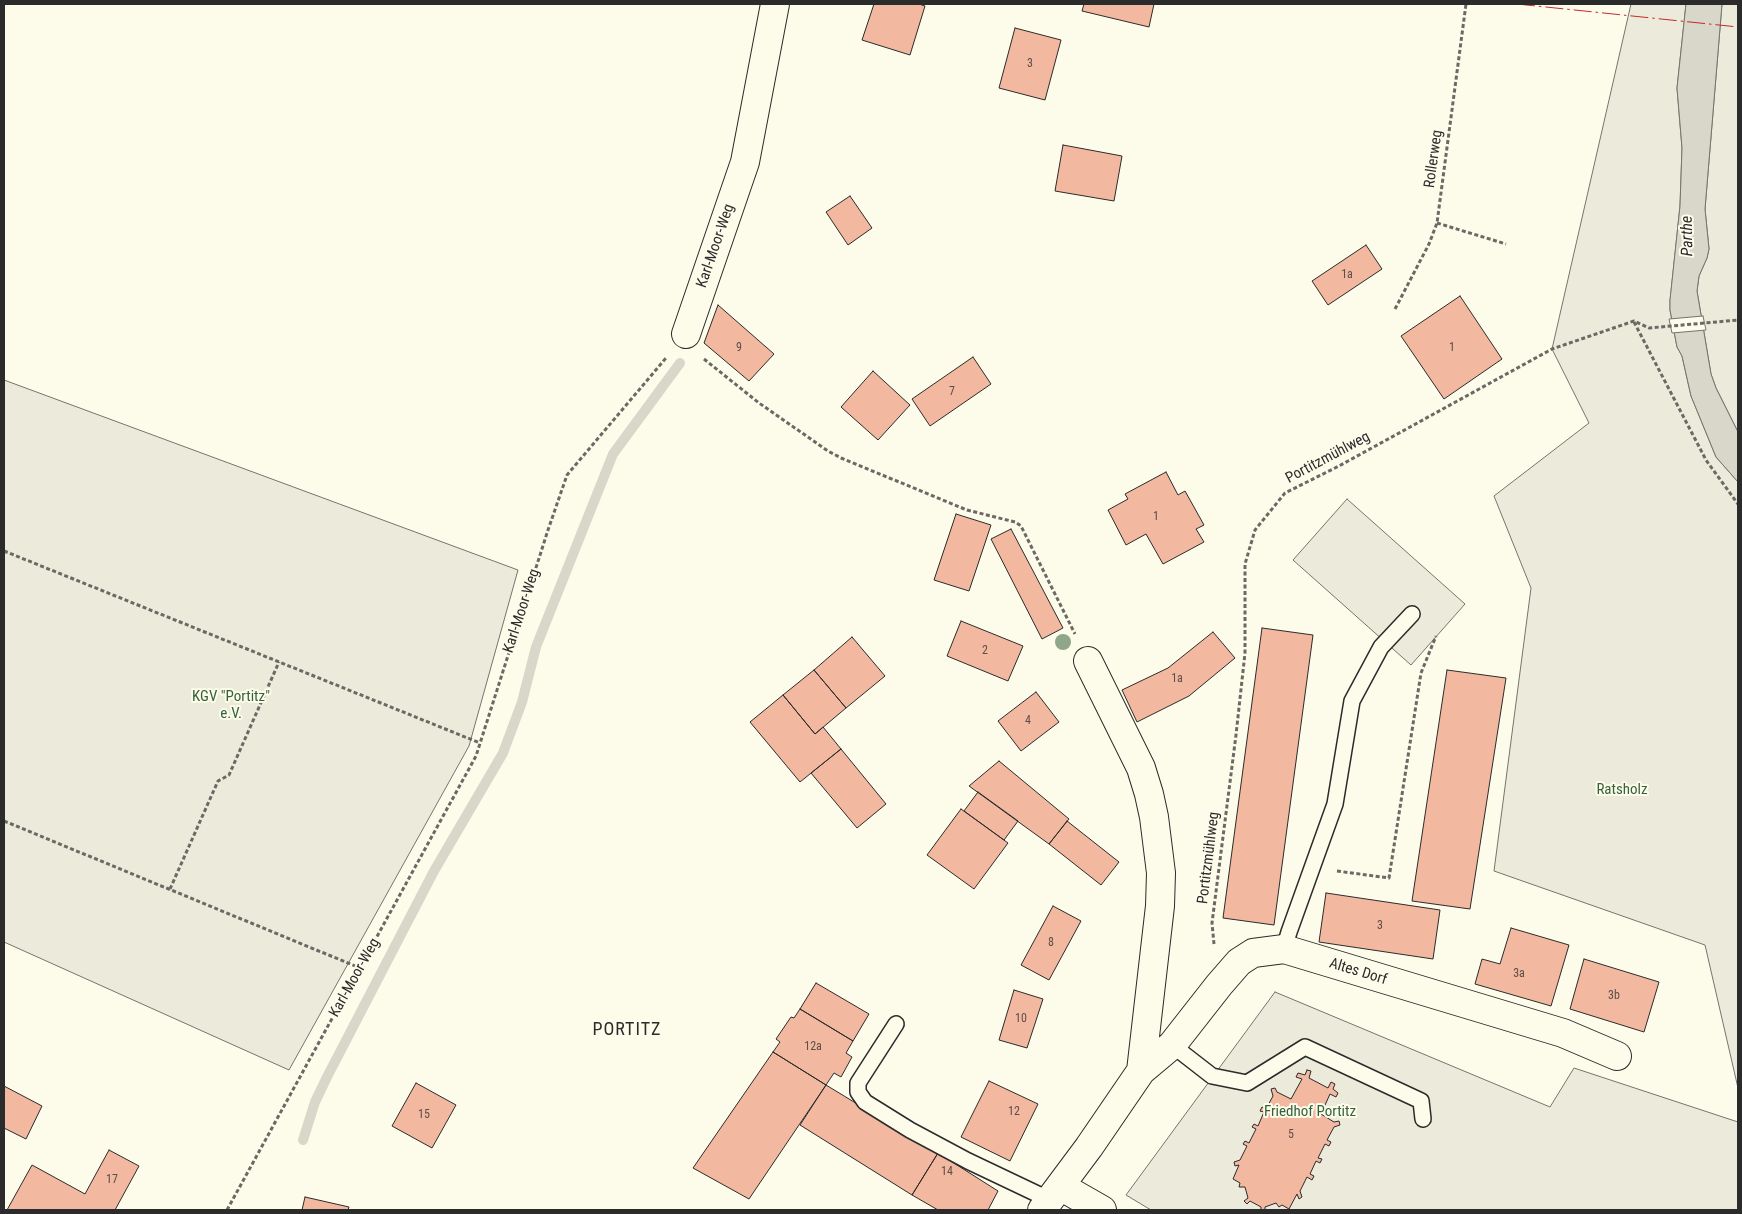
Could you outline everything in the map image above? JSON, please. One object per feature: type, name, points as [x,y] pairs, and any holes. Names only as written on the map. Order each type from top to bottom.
[{"type":"street","name":"Karl-Moor-Weg","points":[[686,334],[745,162],[775,4]]},
{"type":"street","name":"Altes Dorf","points":[[1088,661],[1140,768],[1150,794],[1154,817],[1161,873],[1160,906],[1141,1071]]},
{"type":"street","name":"Altes Dorf","points":[[1051,1199],[1141,1071],[1172,1045],[1240,962],[1254,953],[1284,949],[1562,1033],[1617,1056]]},
{"type":"street","points":[[1051,1199],[1102,1210]]},
{"type":"lane","points":[[1284,949],[1336,804],[1352,701],[1381,647],[1412,614]]},
{"type":"lane","points":[[896,1024],[858,1083],[858,1092],[865,1102],[910,1130],[968,1161],[1051,1199]]},
{"type":"lane","points":[[1172,1045],[1212,1076],[1247,1083],[1305,1047],[1421,1101],[1423,1119]]},
{"type":"path","name":"Rollerweg","points":[[1395,309],[1429,244],[1437,223],[1466,4]]},
{"type":"path","points":[[1437,223],[1506,244]]},
{"type":"path","points":[[1634,321],[1649,328],[1738,320]]},
{"type":"path","points":[[1634,321],[1706,460],[1738,504]]},
{"type":"path","name":"Portitzmühlweg","points":[[1219,986],[1212,923],[1245,653],[1245,564],[1255,530],[1285,493],[1552,349],[1634,321]]},
{"type":"path","points":[[686,334],[695,350],[705,360],[759,403],[828,451],[967,510],[1015,522],[1021,526],[1088,661]]},
{"type":"path","name":"Karl-Moor-Weg","points":[[227,1210],[476,756],[567,475],[686,334]]},
{"type":"path","points":[[4,551],[480,743]]},
{"type":"path","points":[[1312,868],[1388,878],[1421,673],[1436,636]]},
{"type":"path","points":[[170,889],[218,781],[229,775],[279,662]]},
{"type":"path","points":[[4,821],[360,968]]},
{"type":"green space","name":"Ratsholz","points":[[1631,4],[1686,4],[1677,88],[1682,148],[1680,206],[1670,310],[1677,347],[1682,356],[1691,396],[1716,457],[1738,482],[1738,1088],[1705,945],[1494,871],[1531,588],[1494,496],[1589,423],[1552,349]]},
{"type":"green space","points":[[1722,4],[1738,4],[1738,432],[1711,374],[1697,291],[1699,276],[1709,249],[1705,209]]},
{"type":"green space","name":"KGV \"Portitz\" e.V.","points":[[4,380],[518,570],[469,746],[289,1070],[4,942]]},
{"type":"green space","name":"Friedhof Portitz","points":[[1275,992],[1550,1107],[1574,1068],[1738,1122],[1738,1210],[1151,1210],[1126,1195]]},
{"type":"shaded area","points":[[1347,499],[1465,604],[1411,665],[1293,560]]},
{"type":"water","name":"Parthe","points":[[1686,4],[1722,4],[1705,209],[1709,249],[1699,276],[1697,291],[1711,374],[1738,432],[1738,482],[1716,457],[1691,396],[1682,356],[1677,347],[1670,310],[1680,206],[1682,148],[1677,88]]},
{"type":"pier","points":[[1703,316],[1706,330],[1672,333],[1669,319]]},
{"type":"building","points":[[874,4],[919,4],[925,6],[910,55],[862,40]]},
{"type":"building","points":[[1084,4],[1154,4],[1149,27],[1082,11]]},
{"type":"building","points":[[1015,28],[1061,40],[1045,100],[999,88]]},
{"type":"building","points":[[1063,145],[1122,156],[1114,201],[1055,191]]},
{"type":"building","points":[[850,196],[872,228],[848,245],[826,212]]},
{"type":"building","points":[[1366,245],[1382,269],[1328,305],[1312,281]]},
{"type":"building","points":[[1460,296],[1502,359],[1444,399],[1401,336]]},
{"type":"building","points":[[718,305],[774,354],[749,381],[704,343]]},
{"type":"building","points":[[973,357],[991,384],[930,426],[912,399]]},
{"type":"building","points":[[873,371],[910,405],[878,440],[841,407]]},
{"type":"building","points":[[1166,472],[1178,495],[1185,491],[1204,525],[1196,529],[1204,542],[1163,564],[1146,534],[1126,545],[1108,510],[1128,499],[1125,494]]},
{"type":"building","points":[[956,514],[991,525],[969,591],[934,580]]},
{"type":"building","points":[[1011,529],[1063,628],[1042,639],[991,539]]},
{"type":"building","points":[[961,621],[1023,646],[1008,681],[947,656]]},
{"type":"building","points":[[1262,628],[1313,635],[1274,925],[1223,918]]},
{"type":"building","points":[[1213,632],[1235,658],[1189,696],[1137,722],[1122,690],[1168,668]]},
{"type":"building","points":[[852,637],[885,676],[846,708],[814,670]]},
{"type":"building","points":[[814,670],[846,708],[815,734],[783,695]]},
{"type":"building","points":[[1447,670],[1506,678],[1470,909],[1412,901]]},
{"type":"building","points":[[1036,692],[1059,722],[1021,751],[998,721]]},
{"type":"building","points":[[783,695],[815,734],[823,727],[841,749],[800,782],[750,722]]},
{"type":"building","points":[[841,749],[886,804],[857,828],[811,773]]},
{"type":"building","points":[[999,761],[1069,819],[1049,844],[969,786]]},
{"type":"building","points":[[978,792],[1018,821],[1004,840],[964,811]]},
{"type":"building","points":[[961,809],[1008,843],[974,889],[927,855]]},
{"type":"building","points":[[1067,821],[1119,862],[1101,885],[1049,844]]},
{"type":"building","points":[[1326,893],[1440,910],[1433,959],[1319,942]]},
{"type":"building","points":[[1053,906],[1081,921],[1049,980],[1021,965]]},
{"type":"building","points":[[1511,928],[1569,945],[1551,1006],[1475,984],[1482,959],[1500,964]]},
{"type":"building","points":[[1584,959],[1659,982],[1644,1032],[1570,1009]]},
{"type":"building","points":[[816,983],[869,1014],[853,1041],[800,1009]]},
{"type":"building","points":[[1014,990],[1043,999],[1027,1048],[999,1040]]},
{"type":"building","points":[[800,1009],[853,1041],[846,1053],[852,1057],[841,1077],[834,1073],[826,1085],[773,1052],[780,1042],[776,1039],[791,1017],[794,1018]]},
{"type":"building","points":[[773,1052],[826,1085],[749,1199],[693,1168]]},
{"type":"building","points":[[1307,1070],[1311,1071],[1309,1078],[1328,1088],[1331,1082],[1335,1084],[1333,1089],[1338,1093],[1336,1097],[1330,1094],[1321,1114],[1334,1122],[1339,1121],[1340,1125],[1334,1127],[1327,1140],[1331,1142],[1329,1146],[1325,1144],[1318,1158],[1322,1159],[1320,1163],[1316,1161],[1310,1174],[1314,1176],[1312,1180],[1307,1177],[1300,1191],[1302,1197],[1299,1199],[1297,1194],[1289,1209],[1282,1205],[1279,1207],[1276,1203],[1265,1207],[1265,1210],[1261,1210],[1261,1207],[1250,1201],[1247,1204],[1244,1201],[1248,1198],[1245,1187],[1239,1187],[1240,1183],[1233,1179],[1239,1165],[1235,1166],[1234,1162],[1240,1160],[1247,1146],[1243,1144],[1245,1141],[1249,1143],[1256,1129],[1252,1127],[1254,1124],[1258,1126],[1264,1112],[1260,1111],[1262,1107],[1266,1109],[1273,1096],[1271,1089],[1275,1088],[1277,1092],[1291,1099],[1302,1079],[1296,1077],[1298,1073],[1305,1075]]},
{"type":"building","points":[[989,1081],[1038,1104],[1010,1161],[961,1137]]},
{"type":"building","points":[[416,1083],[456,1105],[432,1148],[392,1126]]},
{"type":"building","points":[[826,1085],[938,1153],[912,1195],[800,1125]]},
{"type":"building","points":[[4,1086],[42,1106],[26,1139],[4,1128]]},
{"type":"building","points":[[109,1150],[139,1166],[115,1210],[7,1210],[32,1165],[85,1194]]},
{"type":"building","points":[[938,1153],[998,1191],[988,1210],[938,1210],[912,1195]]},
{"type":"building","points":[[305,1197],[349,1207],[348,1210],[302,1210]]},
{"type":"waterway","points":[[303,1140],[315,1102],[327,1077],[434,871],[503,753],[522,702],[536,647],[613,454],[680,363]]},
{"type":"power","points":[[1517,4],[1738,27]]},
{"type":"district","name":"PORTITZ","points":[[627,1030]]}]
